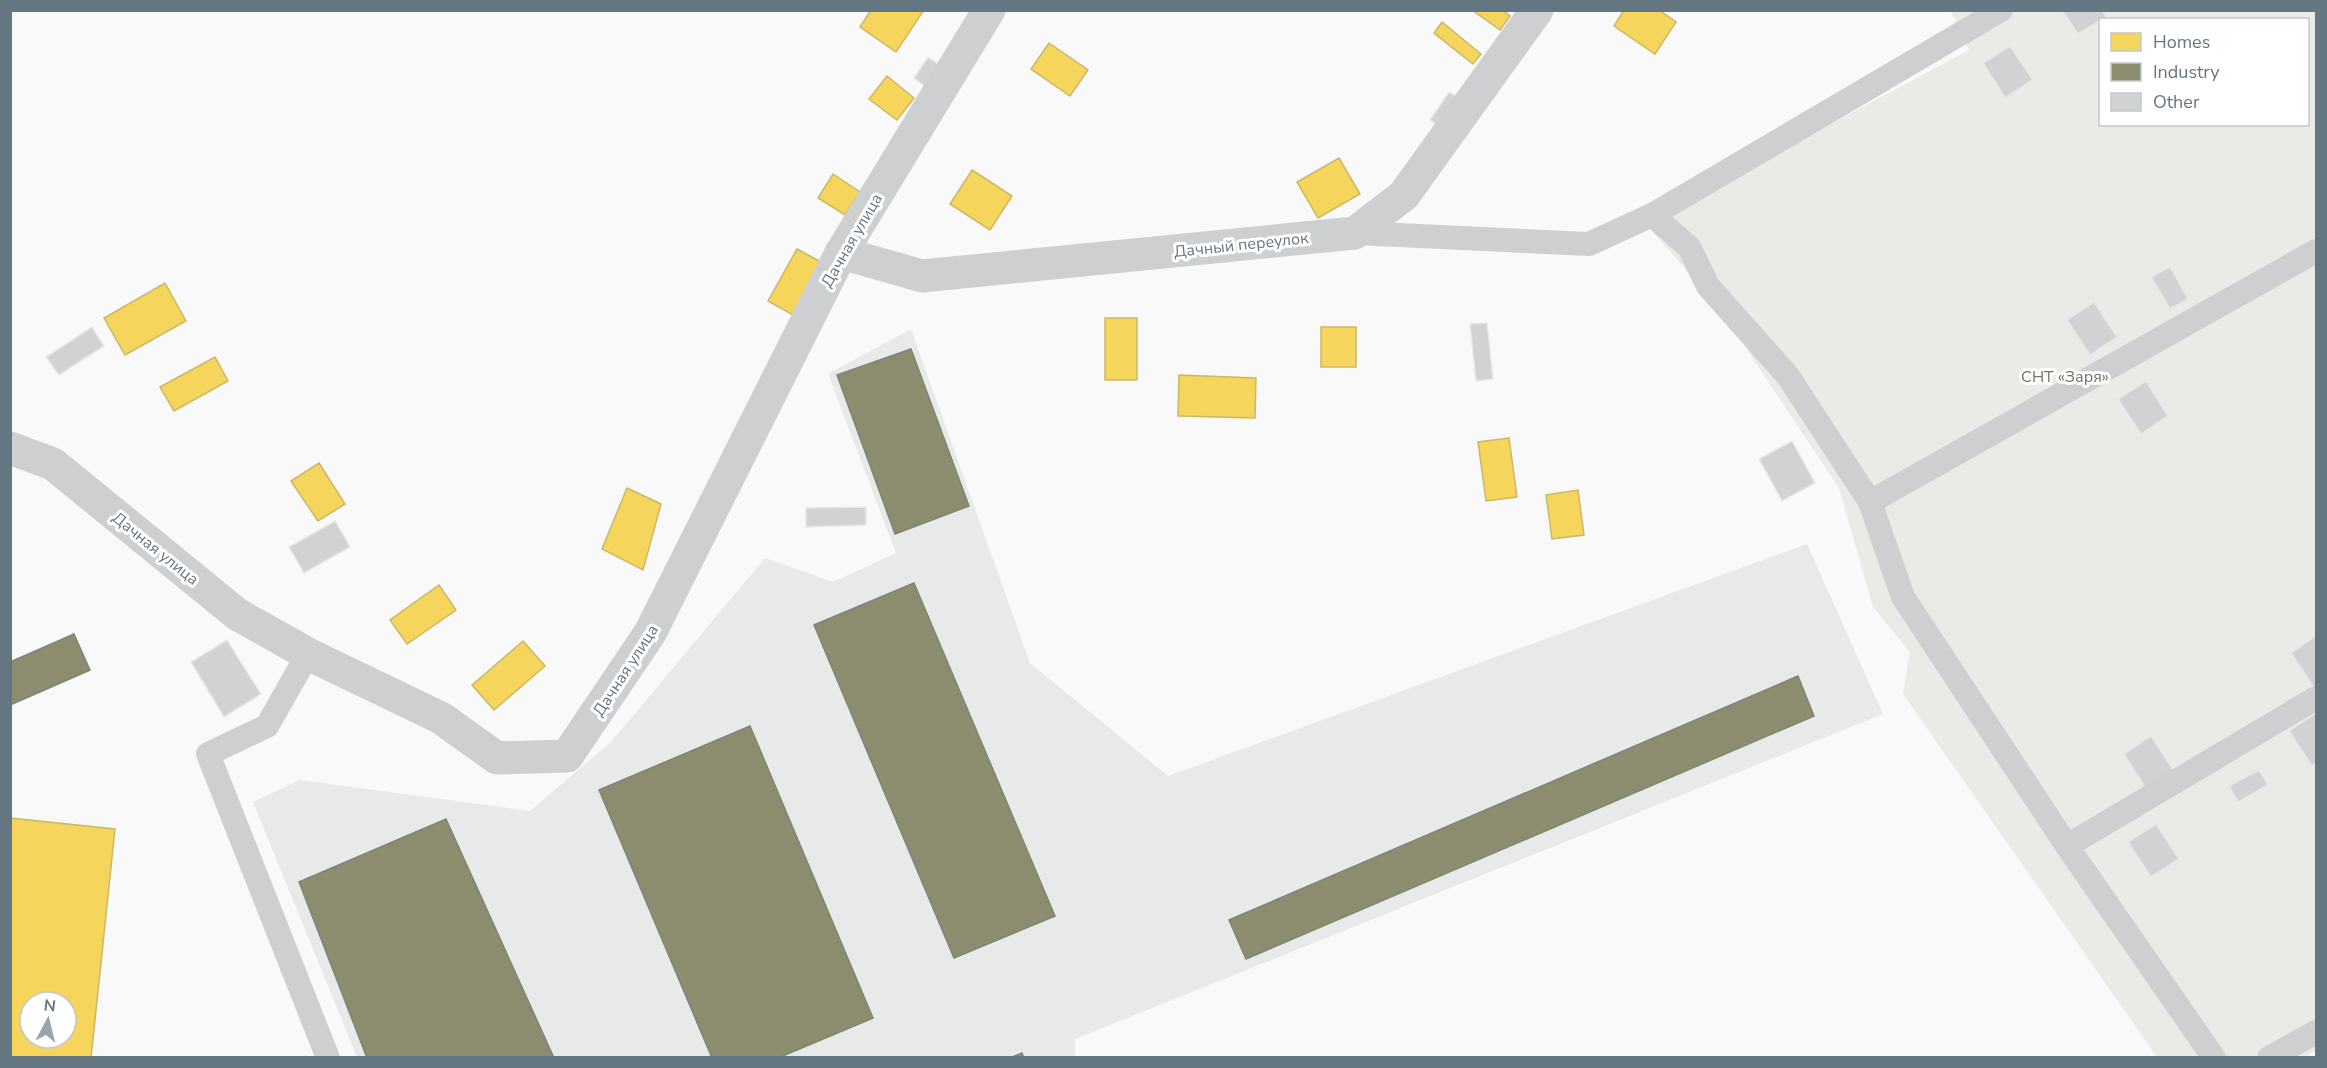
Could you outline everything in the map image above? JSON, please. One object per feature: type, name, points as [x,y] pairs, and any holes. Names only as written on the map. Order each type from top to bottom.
[{"type":"street","name":"Дачная улица","points":[[10,448],[53,464],[237,614],[308,654],[441,718],[498,758],[567,756],[650,633],[701,536],[841,253],[989,10]]},
{"type":"street","points":[[1355,233],[1404,195],[1537,10]]},
{"type":"street","name":"Дачный переулок","points":[[841,253],[922,276],[1355,233]]},
{"type":"lane","points":[[1355,233],[1589,244],[1652,215],[2001,10]]},
{"type":"lane","points":[[1652,215],[1689,247],[1708,286],[1788,376],[1870,502],[1903,597],[2067,846],[2214,1058]]},
{"type":"lane","points":[[1870,502],[2316,251]]},
{"type":"lane","points":[[308,654],[267,726],[208,754],[328,1058]]},
{"type":"lane","points":[[2067,846],[2316,698]]},
{"type":"lane","points":[[2269,1058],[2316,1032]]},
{"type":"shaded area","points":[[911,329],[1030,663],[1168,776],[1807,544],[1883,714],[1075,1039],[1075,1057],[357,1057],[253,802],[300,780],[530,811],[611,742],[765,558],[833,582],[896,553],[828,374]]},
{"type":"green space","name":"СНТ «Заря»","points":[[1951,11],[2316,11],[2316,1051],[2304,1058],[2157,1057],[1903,694],[1910,652],[1873,607],[1839,488],[1718,306],[1652,231],[1726,180],[1969,50]]},
{"type":"building: Homes","points":[[871,10],[924,10],[896,52],[860,27]]},
{"type":"building: Homes","points":[[1472,10],[1502,10],[1510,16],[1500,30]]},
{"type":"building: Homes","points":[[1624,10],[1659,10],[1676,22],[1655,54],[1614,26]]},
{"type":"building: Homes","points":[[1442,22],[1481,54],[1473,64],[1434,33]]},
{"type":"building: Homes","points":[[1049,43],[1088,70],[1070,96],[1031,69]]},
{"type":"building: Homes","points":[[887,76],[914,98],[897,120],[869,99]]},
{"type":"building: Homes","points":[[1339,158],[1360,194],[1318,218],[1297,182]]},
{"type":"building: Homes","points":[[972,170],[1012,196],[990,230],[950,204]]},
{"type":"building: Homes","points":[[833,174],[860,192],[845,215],[818,198]]},
{"type":"building: Homes","points":[[797,249],[823,263],[793,315],[768,301]]},
{"type":"building: Homes","points":[[165,283],[186,321],[125,355],[104,318]]},
{"type":"building: Homes","points":[[1105,318],[1137,318],[1137,380],[1105,380]]},
{"type":"building: Homes","points":[[1321,327],[1356,327],[1356,367],[1321,367]]},
{"type":"building: Homes","points":[[215,357],[228,381],[174,411],[160,387]]},
{"type":"building: Homes","points":[[1179,375],[1256,378],[1255,418],[1178,416]]},
{"type":"building: Homes","points":[[1509,438],[1517,497],[1486,501],[1478,442]]},
{"type":"building: Homes","points":[[319,463],[345,504],[318,521],[291,481]]},
{"type":"building: Homes","points":[[627,488],[661,504],[643,570],[602,549]]},
{"type":"building: Homes","points":[[1578,490],[1584,535],[1552,539],[1546,495]]},
{"type":"building: Homes","points":[[439,585],[456,610],[407,644],[390,620]]},
{"type":"building: Homes","points":[[523,641],[545,666],[494,710],[472,685]]},
{"type":"building: Homes","points":[[10,818],[115,829],[91,1058],[10,1058]]},
{"type":"building: Industry","points":[[911,349],[969,506],[895,534],[837,375]]},
{"type":"building: Industry","points":[[914,583],[1055,916],[954,958],[814,625]]},
{"type":"building: Industry","points":[[74,634],[90,670],[10,705],[10,662]]},
{"type":"building: Industry","points":[[1798,676],[1814,716],[1246,959],[1229,920]]},
{"type":"building: Industry","points":[[750,726],[873,1018],[778,1058],[712,1058],[599,790]]},
{"type":"building: Industry","points":[[446,819],[554,1058],[367,1058],[299,882]]},
{"type":"building: Industry","points":[[1022,1053],[1024,1058],[1010,1058]]},
{"type":"building: Other","points":[[2062,10],[2102,10],[2106,17],[2099,18],[2099,21],[2078,34]]},
{"type":"building: Other","points":[[2010,46],[2033,80],[2005,98],[1983,63]]},
{"type":"building: Other","points":[[928,57],[944,68],[929,89],[914,78]]},
{"type":"building: Other","points":[[1449,92],[1464,101],[1445,130],[1430,120]]},
{"type":"building: Other","points":[[2170,267],[2188,299],[2170,309],[2151,277]]},
{"type":"building: Other","points":[[2094,302],[2117,337],[2090,355],[2067,320]]},
{"type":"building: Other","points":[[1487,323],[1493,379],[1476,381],[1470,324]]},
{"type":"building: Other","points":[[92,327],[104,346],[59,375],[46,357]]},
{"type":"building: Other","points":[[2146,381],[2168,416],[2141,434],[2118,399]]},
{"type":"building: Other","points":[[1792,441],[1815,483],[1782,501],[1759,459]]},
{"type":"building: Other","points":[[866,507],[866,525],[806,527],[806,508]]},
{"type":"building: Other","points":[[335,521],[350,547],[304,573],[289,547]]},
{"type":"building: Other","points":[[2316,636],[2316,686],[2314,688],[2291,653]]},
{"type":"building: Other","points":[[227,640],[261,694],[224,717],[191,662]]},
{"type":"building: Other","points":[[2316,713],[2316,763],[2312,766],[2289,731]]},
{"type":"building: Other","points":[[2151,736],[2174,771],[2146,789],[2124,754]]},
{"type":"building: Other","points":[[2259,770],[2268,785],[2238,802],[2229,786]]},
{"type":"building: Other","points":[[2156,824],[2179,859],[2151,877],[2128,842]]}]
